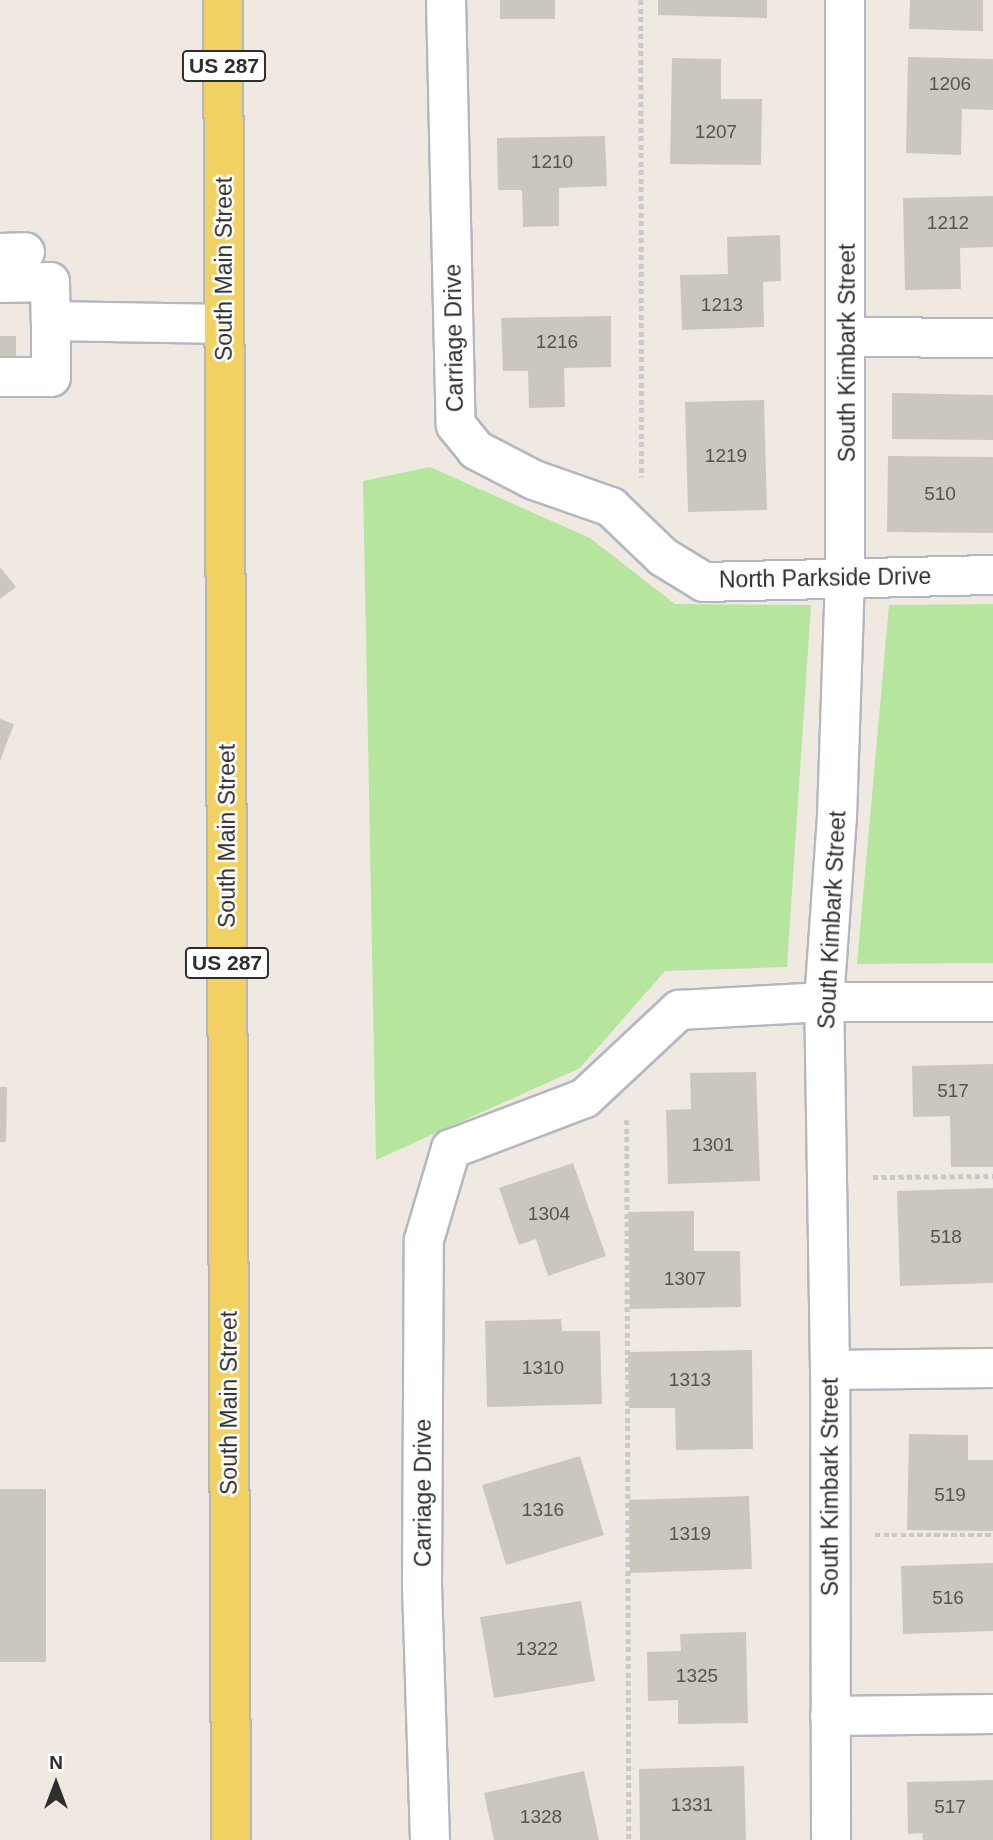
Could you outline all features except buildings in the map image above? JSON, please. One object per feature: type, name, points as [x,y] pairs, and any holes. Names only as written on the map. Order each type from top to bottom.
[{"type":"main road","name":"South Main Street","points":[[223,0],[231,1840]]},
{"type":"street","name":"Carriage Drive","points":[[446,0],[456,425],[476,450],[534,480],[611,507],[663,557]]},
{"type":"street","name":"South Kimbark Street","points":[[831,1840],[830,1370],[824,1002],[837,817],[845,576],[848,337],[845,0]]},
{"type":"street","points":[[0,283],[50,282],[51,377],[0,377]]},
{"type":"street","points":[[51,321],[225,324]]},
{"type":"street","points":[[848,337],[993,338]]},
{"type":"street","name":"North Parkside Drive","points":[[663,557],[704,582],[845,576],[993,575]]},
{"type":"street","points":[[824,1002],[993,1002]]},
{"type":"street","name":"Carriage Drive","points":[[430,1840],[422,1585],[425,1240],[451,1149],[585,1098],[679,1010],[824,1002]]},
{"type":"street","points":[[830,1370],[993,1368]]},
{"type":"street","points":[[830,1716],[993,1714]]},
{"type":"path","points":[[641,0],[642,485]]},
{"type":"path","points":[[627,1110],[629,1840]]},
{"type":"path","points":[[873,1177],[993,1176]]},
{"type":"path","points":[[875,1535],[993,1535]]},
{"type":"green space","points":[[430,467],[590,538],[675,604],[811,605],[787,967],[665,971],[580,1068],[376,1160],[363,481]]},
{"type":"green space","points":[[993,604],[993,963],[857,964],[889,605]]}]
